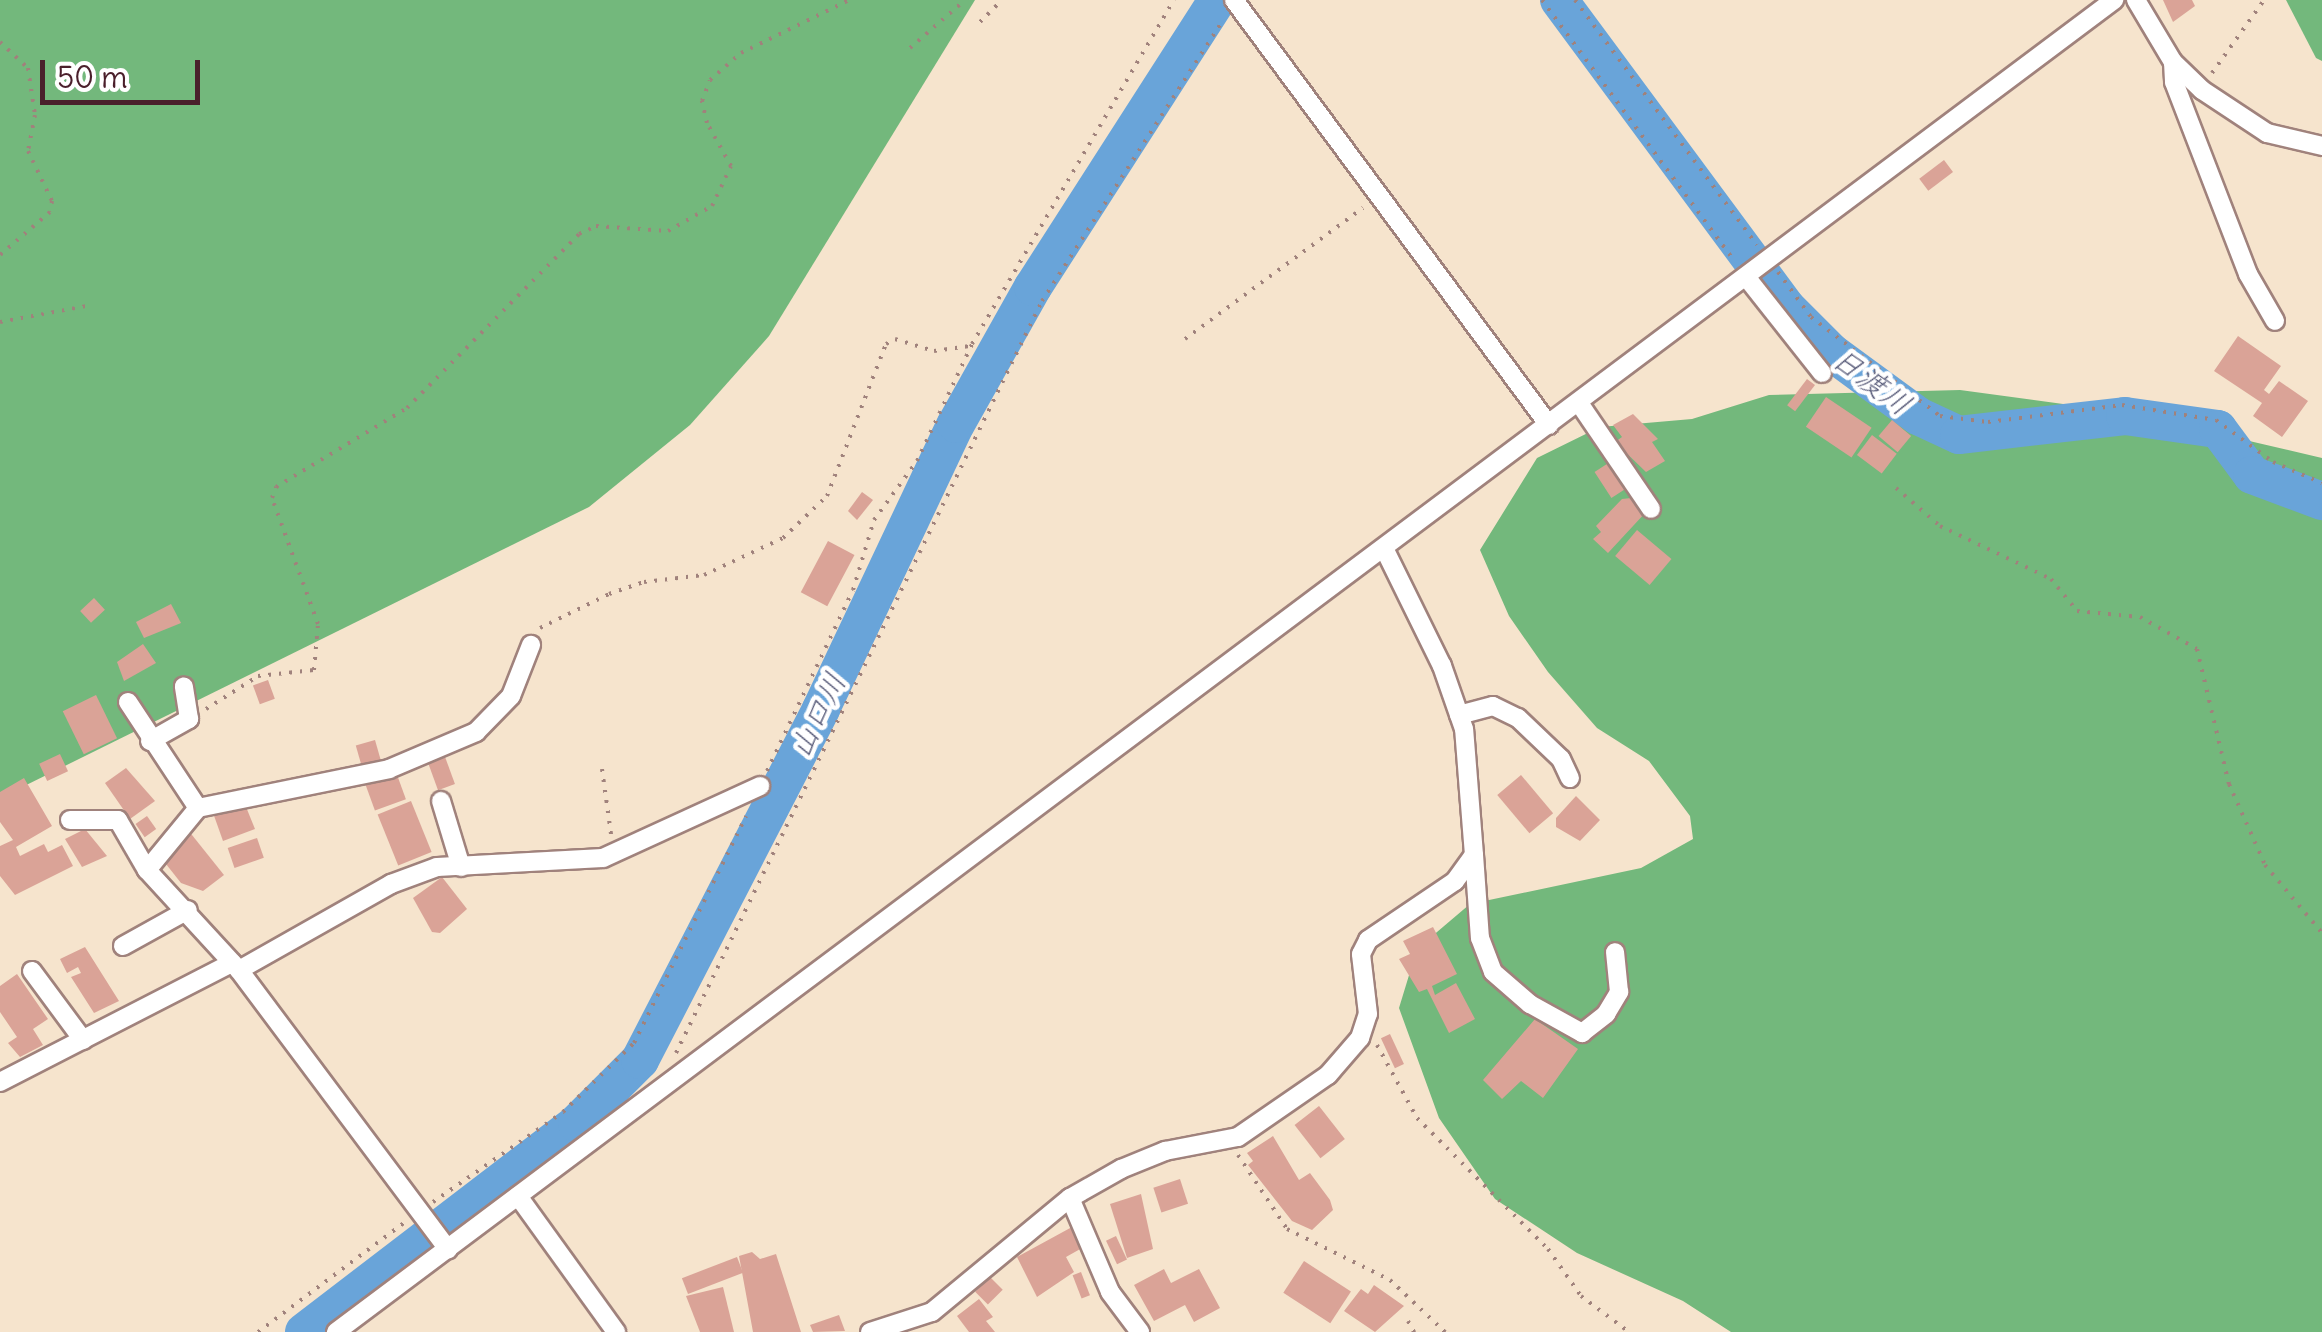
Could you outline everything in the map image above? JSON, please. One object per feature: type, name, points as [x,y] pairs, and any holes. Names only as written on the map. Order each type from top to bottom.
[{"type":"street","points":[[336,1332],[445,1245],[518,1196],[666,1081],[1759,269],[2114,0]]},
{"type":"street","points":[[2136,0],[2173,62],[2202,90],[2267,133],[2322,146]]},
{"type":"street","points":[[1236,1],[1549,425]]},
{"type":"street","points":[[2173,62],[2174,82],[2248,274],[2275,320]]},
{"type":"street","points":[[1759,269],[1822,374]]},
{"type":"street","points":[[1579,403],[1651,509]]},
{"type":"street","points":[[1384,548],[1460,716],[1480,938],[1493,972],[1530,1004],[1582,1032],[1606,1014],[1619,992],[1615,952]]},
{"type":"street","points":[[147,870],[198,808],[389,769],[464,738],[511,696],[528,666],[531,644]]},
{"type":"street","points":[[150,741],[189,719],[184,686]]},
{"type":"street","points":[[128,702],[150,741],[198,808]]},
{"type":"street","points":[[1460,716],[1493,706],[1518,718],[1561,759],[1570,778]]},
{"type":"street","points":[[0,1082],[236,966],[391,884],[437,866],[577,864],[614,854],[760,786]]},
{"type":"street","points":[[441,801],[461,867]]},
{"type":"street","points":[[70,820],[118,820],[147,870],[236,966],[445,1245]]},
{"type":"street","points":[[870,1332],[932,1312],[1070,1198],[1164,1151],[1228,1139],[1328,1074],[1364,1024],[1361,954],[1368,940],[1455,881],[1474,855]]},
{"type":"street","points":[[123,946],[188,910]]},
{"type":"street","points":[[32,971],[83,1040]]},
{"type":"street","points":[[518,1196],[616,1332]]},
{"type":"street","points":[[1070,1198],[1110,1292],[1140,1332]]},
{"type":"path","points":[[189,719],[258,676],[314,670],[318,624],[276,511],[276,488],[407,408],[579,234],[596,226],[668,231],[712,206],[730,166],[707,123],[702,101],[710,80],[741,53],[849,0]]},
{"type":"path","points":[[910,48],[965,0]]},
{"type":"path","points":[[980,22],[1002,0]]},
{"type":"path","points":[[258,1332],[563,1112],[634,1043],[852,590],[874,520],[917,461],[971,346],[1174,0]]},
{"type":"path","points":[[1542,0],[1759,269],[1811,317],[1940,416],[1988,422],[2122,405],[2216,420],[2273,462],[2322,482]]},
{"type":"path","points":[[1574,0],[1759,269]]},
{"type":"path","points":[[2202,90],[2264,0]]},
{"type":"path","points":[[666,1081],[1042,301],[1236,1]]},
{"type":"path","points":[[0,42],[28,68],[35,114],[28,151],[52,201],[43,219],[0,255]]},
{"type":"path","points":[[1185,339],[1379,196]]},
{"type":"path","points":[[0,322],[92,305]]},
{"type":"path","points":[[531,644],[542,625],[609,594],[644,582],[704,575],[783,538],[827,496],[886,344],[895,339],[934,350],[971,346]]},
{"type":"path","points":[[1896,488],[1940,526],[2051,578],[2077,611],[2140,618],[2197,648],[2207,669],[2229,784],[2266,865],[2322,933]]},
{"type":"path","points":[[602,769],[614,854]]},
{"type":"path","points":[[1364,1024],[1417,1118],[1548,1249],[1581,1296],[1629,1332]]},
{"type":"path","points":[[1228,1139],[1287,1229],[1390,1280],[1446,1332]]},
{"type":"path","points":[[1408,1321],[1414,1332]]},
{"type":"green space","points":[[0,0],[975,0],[769,336],[690,425],[589,507],[0,798]]},
{"type":"green space","points":[[2286,0],[2322,0],[2322,61],[2316,58]]},
{"type":"green space","points":[[1960,390],[2129,413],[2322,458],[2322,1332],[1731,1332],[1683,1301],[1577,1253],[1495,1199],[1439,1118],[1399,1008],[1417,949],[1470,904],[1641,868],[1693,839],[1690,816],[1649,761],[1597,728],[1548,672],[1509,616],[1480,550],[1537,458],[1600,427],[1692,419],[1769,395]]},
{"type":"building","points":[[2163,0],[2192,0],[2195,6],[2173,22]]},
{"type":"building","points":[[1944,160],[1953,172],[1928,191],[1919,179]]},
{"type":"building","points":[[2238,336],[2281,366],[2264,390],[2269,394],[2279,381],[2308,401],[2282,437],[2253,416],[2262,403],[2214,371]]},
{"type":"building","points":[[1807,379],[1815,385],[1795,411],[1787,405]]},
{"type":"building","points":[[1826,397],[1872,428],[1851,458],[1806,427]]},
{"type":"building","points":[[1633,414],[1658,439],[1652,442],[1665,461],[1646,472],[1615,442],[1622,437],[1613,425]]},
{"type":"building","points":[[1892,420],[1911,436],[1898,452],[1879,436]]},
{"type":"building","points":[[1872,435],[1897,454],[1882,474],[1857,455]]},
{"type":"building","points":[[1613,460],[1630,486],[1611,498],[1595,472]]},
{"type":"building","points":[[862,492],[873,500],[857,520],[848,511]]},
{"type":"building","points":[[1631,498],[1646,512],[1608,553],[1593,539],[1601,532],[1596,526],[1622,499]]},
{"type":"building","points":[[1637,530],[1671,559],[1650,585],[1615,556]]},
{"type":"building","points":[[828,541],[854,555],[827,606],[801,592]]},
{"type":"building","points":[[94,598],[105,610],[91,623],[80,611]]},
{"type":"building","points":[[171,604],[181,623],[144,638],[136,622]]},
{"type":"building","points":[[143,644],[156,663],[124,681],[117,662]]},
{"type":"building","points":[[268,680],[275,699],[260,704],[253,685]]},
{"type":"building","points":[[96,695],[117,738],[84,754],[63,711]]},
{"type":"building","points":[[375,740],[381,761],[362,767],[356,746]]},
{"type":"building","points":[[60,754],[68,771],[47,781],[39,764]]},
{"type":"building","points":[[444,754],[455,784],[438,790],[427,760]]},
{"type":"building","points":[[126,768],[155,801],[130,819],[105,783]]},
{"type":"building","points":[[396,772],[406,799],[375,811],[365,783]]},
{"type":"building","points":[[1521,775],[1553,813],[1529,833],[1497,795]]},
{"type":"building","points":[[24,778],[52,826],[16,847],[20,856],[44,844],[48,852],[62,845],[73,866],[15,895],[0,876],[0,846],[13,840],[0,822],[0,792]]},
{"type":"building","points":[[1576,796],[1600,820],[1580,841],[1556,827],[1556,818]]},
{"type":"building","points":[[411,801],[432,852],[398,865],[378,814]]},
{"type":"building","points":[[244,802],[255,829],[223,841],[212,810]]},
{"type":"building","points":[[147,816],[156,829],[145,837],[136,824]]},
{"type":"building","points":[[85,829],[107,856],[82,867],[65,839]]},
{"type":"building","points":[[188,830],[224,875],[203,891],[181,883],[162,859]]},
{"type":"building","points":[[257,838],[264,858],[235,868],[228,848]]},
{"type":"building","points":[[442,877],[467,909],[440,933],[432,932],[413,898]]},
{"type":"building","points":[[1433,927],[1457,974],[1432,986],[1435,995],[1456,983],[1475,1019],[1449,1033],[1427,989],[1419,992],[1399,959],[1410,954],[1403,941]]},
{"type":"building","points":[[85,947],[119,1001],[94,1013],[71,977],[81,973],[78,967],[67,973],[60,959]]},
{"type":"building","points":[[17,974],[48,1019],[33,1029],[43,1045],[20,1057],[8,1043],[17,1037],[0,1012],[0,986]]},
{"type":"building","points":[[1535,1019],[1578,1049],[1543,1098],[1521,1081],[1502,1099],[1483,1080]]},
{"type":"building","points":[[1390,1034],[1404,1064],[1395,1068],[1381,1038]]},
{"type":"building","points":[[1319,1106],[1345,1139],[1320,1158],[1295,1125]]},
{"type":"building","points":[[1273,1136],[1299,1180],[1310,1173],[1330,1200],[1333,1210],[1312,1230],[1292,1221],[1248,1165],[1253,1161],[1247,1153]]},
{"type":"building","points":[[1180,1179],[1188,1204],[1161,1212],[1153,1188]]},
{"type":"building","points":[[1141,1194],[1153,1249],[1127,1258],[1110,1204]]},
{"type":"building","points":[[1072,1227],[1082,1248],[1066,1257],[1074,1272],[1037,1297],[1017,1257]]},
{"type":"building","points":[[1116,1236],[1127,1260],[1117,1264],[1106,1241]]},
{"type":"building","points":[[752,1252],[760,1259],[776,1254],[801,1332],[753,1332],[739,1256]]},
{"type":"building","points":[[737,1257],[743,1273],[688,1294],[682,1278]]},
{"type":"building","points":[[1304,1261],[1351,1291],[1330,1323],[1283,1293]]},
{"type":"building","points":[[1164,1269],[1171,1283],[1199,1269],[1220,1308],[1194,1322],[1185,1305],[1154,1321],[1134,1285]]},
{"type":"building","points":[[1081,1272],[1090,1295],[1082,1299],[1073,1275]]},
{"type":"building","points":[[990,1277],[1003,1290],[988,1305],[975,1292]]},
{"type":"building","points":[[1374,1285],[1404,1306],[1375,1332],[1344,1311],[1361,1289],[1368,1294]]},
{"type":"building","points":[[723,1287],[734,1332],[700,1332],[686,1296]]},
{"type":"building","points":[[979,1299],[993,1317],[986,1321],[995,1332],[969,1332],[957,1316]]},
{"type":"building","points":[[839,1315],[845,1331],[813,1332],[810,1325]]},
{"type":"waterway","name":"山口川","points":[[304,1332],[577,1123],[640,1060],[821,709],[956,424],[1033,287],[1217,0]]},
{"type":"waterway","name":"日渡川","points":[[1559,0],[1786,307],[1831,352],[1918,416],[1959,435],[2125,416],[2218,429],[2252,475],[2322,501]]}]
